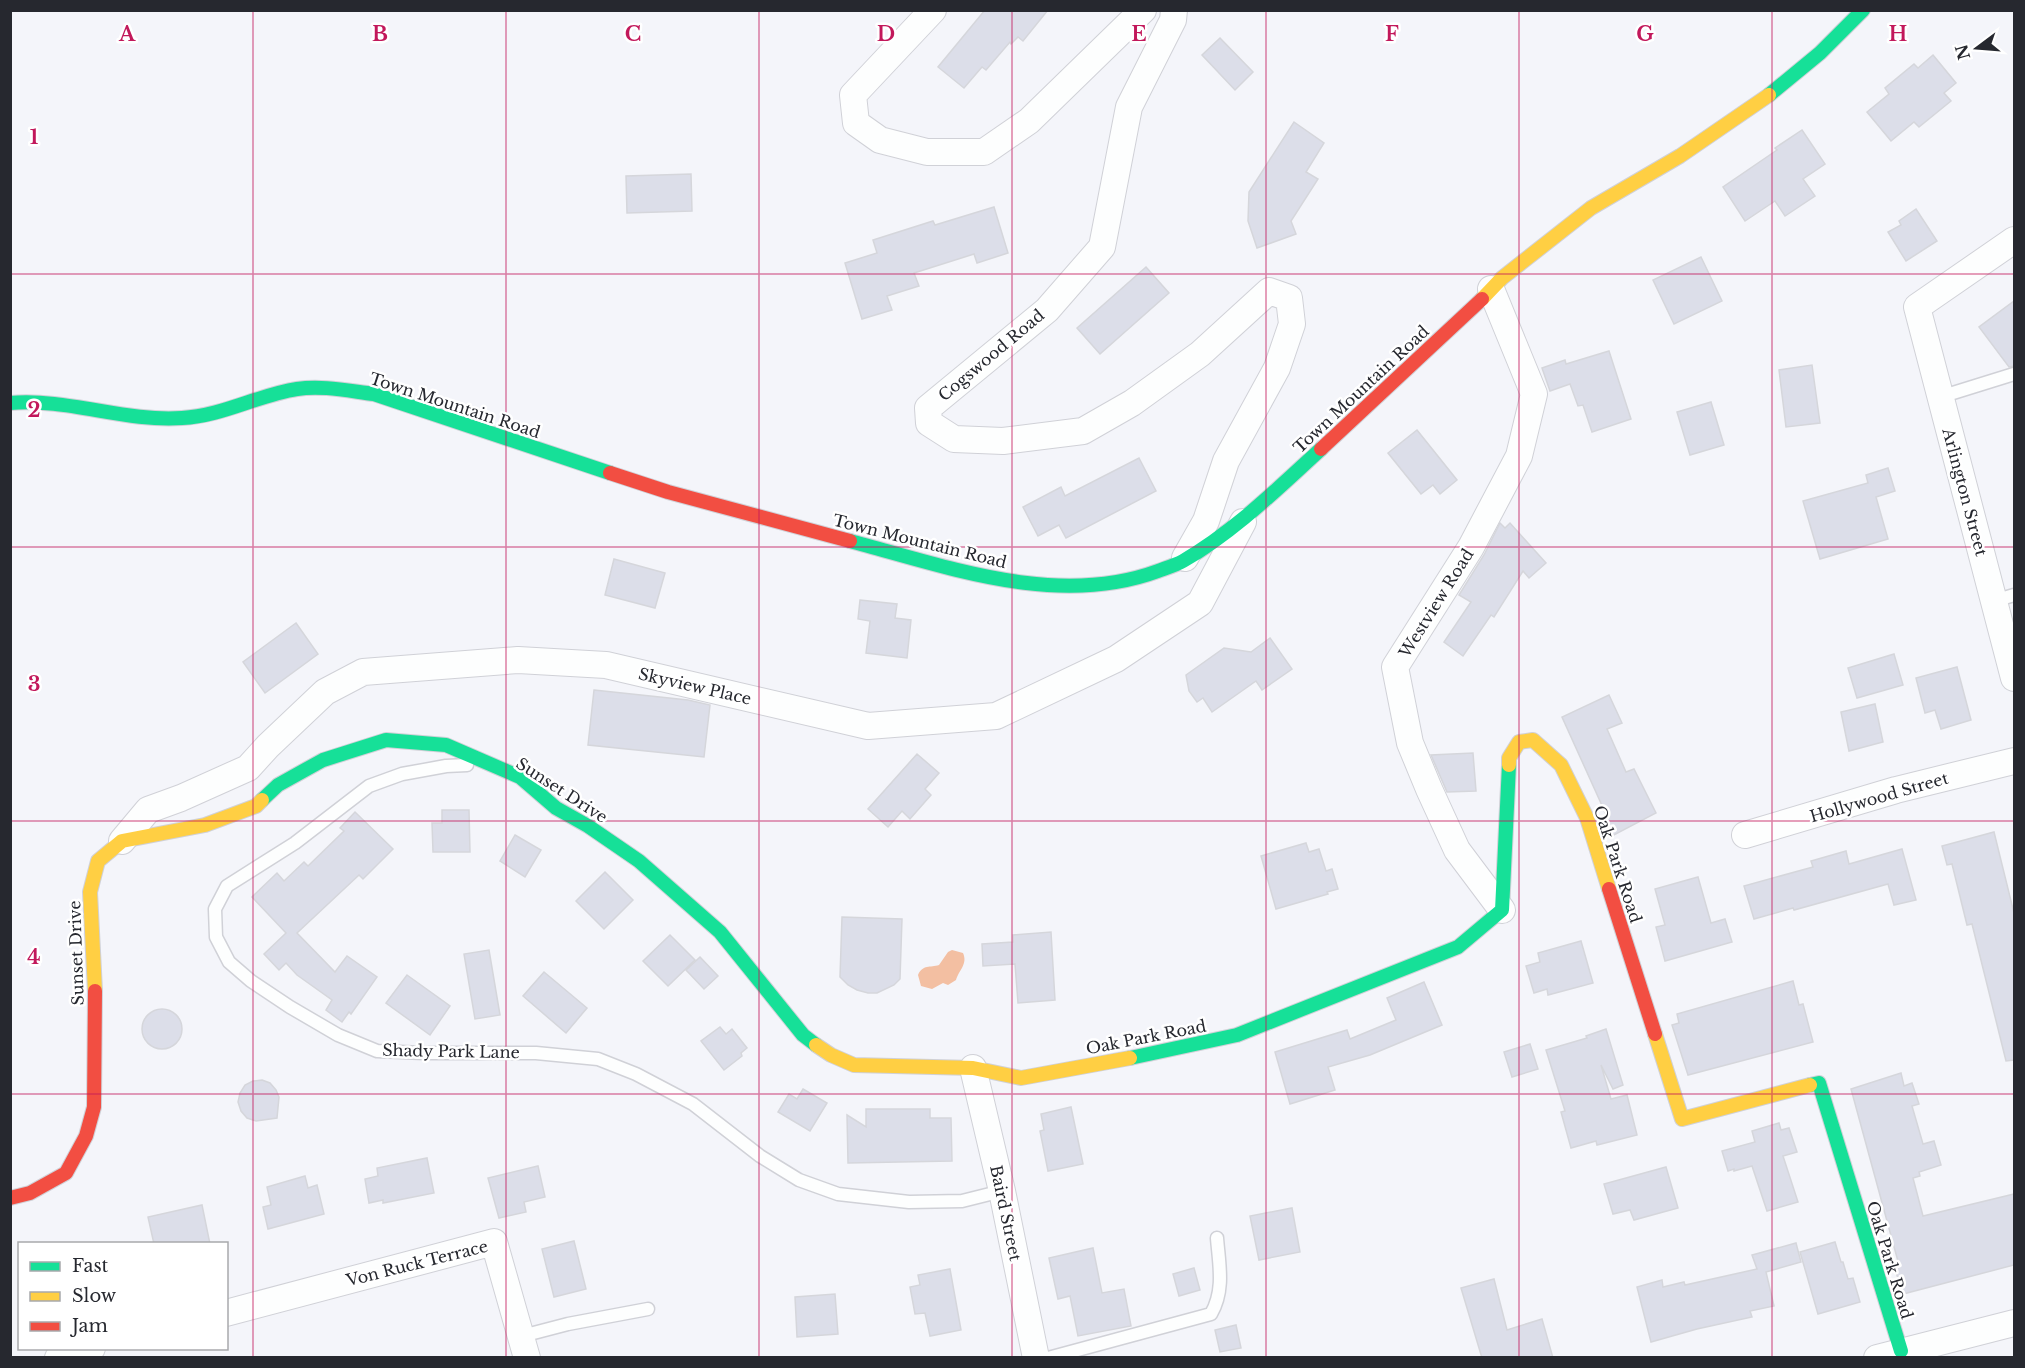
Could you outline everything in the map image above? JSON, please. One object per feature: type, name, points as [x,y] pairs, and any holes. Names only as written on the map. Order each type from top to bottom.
[{"type":"street","points":[[933,10],[853,95],[856,123],[861,128],[880,140],[927,152],[984,152],[1029,121],[1143,10]]},
{"type":"street","name":"Cogswood Road","points":[[1174,10],[1173,20],[1129,107],[1102,247],[1047,310],[928,408],[929,423],[954,439],[1003,441],[1083,431],[1132,403],[1200,354],[1269,291],[1289,298],[1292,324],[1277,368],[1226,461],[1206,521],[1183,561]]},
{"type":"street","name":"Town Mountain Road","points":[[10,403],[27,400],[123,416],[155,418],[191,417],[299,389],[334,388],[374,394],[668,492],[986,577],[1044,584],[1092,585],[1133,580],[1183,561],[1245,519],[1502,278],[1591,208],[1680,156],[1755,106],[1820,53],[1863,10]]},
{"type":"street","name":"Arlington Street","points":[[2014,240],[1917,307],[1940,397],[2004,598],[2014,678]]},
{"type":"street","name":"Westview Road","points":[[1491,290],[1534,394],[1519,456],[1471,548],[1395,667],[1410,743],[1429,789],[1457,850],[1502,910]]},
{"type":"street","name":"Skyview Place","points":[[122,841],[148,810],[248,768],[326,692],[363,672],[518,660],[606,665],[868,726],[996,716],[1116,659],[1200,603],[1245,519]]},
{"type":"street","name":"Sunset Drive","points":[[10,1198],[30,1193],[66,1173],[86,1136],[94,1107],[95,998],[90,892],[98,861],[122,841],[205,825],[256,806],[278,785],[323,760],[386,740],[446,745],[520,777],[556,808],[588,826],[639,861],[720,932],[803,1035],[831,1055],[854,1065],[973,1068]]},
{"type":"street","name":"Oak Park Road","points":[[973,1068],[1021,1078],[1157,1053],[1237,1035],[1458,947],[1502,910],[1509,758],[1519,742],[1533,740],[1561,765],[1587,818],[1682,1119],[1819,1083],[1894,1355]]},
{"type":"street","name":"Hollywood Street","points":[[1745,835],[1896,790],[2014,761]]},
{"type":"street","name":"Baird Street","points":[[973,1068],[1002,1191],[1036,1358]]},
{"type":"street","name":"Von Ruck Terrace","points":[[228,1312],[494,1242],[525,1347]]},
{"type":"street","points":[[1894,1355],[2014,1323]]},
{"type":"street","points":[[58,1358],[85,1350]]},
{"type":"lane","points":[[1940,397],[2014,374]]},
{"type":"lane","name":"Shady Park Lane","points":[[488,764],[446,766],[402,774],[369,786],[295,843],[227,886],[215,909],[216,937],[230,962],[251,981],[309,1018],[338,1035],[377,1051],[457,1054],[536,1053],[598,1059],[636,1074],[693,1104],[759,1156],[800,1180],[838,1194],[909,1202],[962,1201],[1002,1191]]},
{"type":"lane","points":[[1048,1358],[1211,1314],[1219,1295],[1221,1279],[1217,1238]]},
{"type":"lane","points":[[525,1347],[568,1324],[648,1309]]},
{"type":"shaded area","points":[[952,950],[963,953],[964,957],[964,964],[956,980],[948,985],[943,983],[932,989],[921,986],[918,975],[920,972],[924,968],[939,965]]},
{"type":"building","points":[[985,10],[1048,10],[1023,41],[1018,37],[1011,44],[1010,42],[986,70],[982,67],[964,88],[938,67]]},
{"type":"building","points":[[1220,38],[1253,72],[1235,90],[1202,55]]},
{"type":"building","points":[[1933,55],[1956,83],[1944,93],[1951,101],[1919,127],[1914,122],[1891,141],[1867,112],[1889,94],[1885,88],[1914,64],[1918,68]]},
{"type":"building","points":[[1294,122],[1324,143],[1306,172],[1318,179],[1291,221],[1296,234],[1257,248],[1248,221],[1249,192]]},
{"type":"building","points":[[1802,130],[1825,164],[1803,179],[1815,196],[1785,216],[1775,201],[1745,221],[1723,187]]},
{"type":"building","points":[[691,174],[692,211],[627,213],[626,176]]},
{"type":"building","points":[[994,207],[1008,253],[977,263],[974,254],[914,273],[919,286],[887,296],[892,310],[862,319],[845,263],[877,253],[873,240],[933,221],[935,225]]},
{"type":"building","points":[[1916,209],[1937,241],[1906,261],[1888,232],[1901,225],[1899,221]]},
{"type":"building","points":[[1701,257],[1722,301],[1674,324],[1653,280]]},
{"type":"building","points":[[1146,267],[1169,293],[1100,354],[1077,328]]},
{"type":"building","points":[[2014,301],[2014,366],[2009,367],[1979,327]]},
{"type":"building","points":[[1609,351],[1631,419],[1592,432],[1583,405],[1578,406],[1570,384],[1550,391],[1542,368],[1565,360],[1566,364]]},
{"type":"building","points":[[1812,365],[1820,423],[1786,427],[1779,370]]},
{"type":"building","points":[[1711,402],[1724,445],[1690,455],[1677,412]]},
{"type":"building","points":[[1417,430],[1457,480],[1440,494],[1433,485],[1421,494],[1388,453]]},
{"type":"building","points":[[1139,458],[1156,491],[1066,538],[1059,525],[1038,536],[1023,507],[1061,487],[1065,496]]},
{"type":"building","points":[[1888,468],[1895,491],[1876,497],[1888,539],[1820,559],[1803,501],[1868,483],[1866,475]]},
{"type":"building","points":[[1500,523],[1505,528],[1510,523],[1546,563],[1529,578],[1523,571],[1494,617],[1491,615],[1463,656],[1444,642],[1471,602],[1459,595],[1484,555]]},
{"type":"building","points":[[614,559],[665,573],[655,608],[605,595]]},
{"type":"building","points":[[860,600],[897,604],[895,618],[911,620],[907,658],[866,653],[870,621],[858,619]]},
{"type":"building","points":[[296,623],[318,654],[265,693],[243,662]]},
{"type":"building","points":[[1270,638],[1292,669],[1262,690],[1256,681],[1212,712],[1203,698],[1197,702],[1189,691],[1186,675],[1224,648],[1251,652]]},
{"type":"building","points":[[1894,654],[1903,685],[1857,698],[1848,668]]},
{"type":"building","points":[[1957,667],[1971,720],[1941,729],[1935,710],[1925,713],[1916,678]]},
{"type":"building","points":[[594,690],[688,700],[710,705],[704,757],[588,745]]},
{"type":"building","points":[[1609,695],[1622,723],[1607,729],[1626,772],[1634,769],[1656,813],[1612,836],[1604,810],[1562,717]]},
{"type":"building","points":[[1875,704],[1883,742],[1849,751],[1841,712]]},
{"type":"building","points":[[1473,753],[1476,791],[1447,792],[1431,755]]},
{"type":"building","points":[[917,754],[939,773],[925,789],[931,795],[910,819],[902,811],[888,827],[868,809]]},
{"type":"building","points":[[442,810],[469,810],[470,852],[433,852],[432,823],[442,823]]},
{"type":"building","points":[[355,812],[393,849],[363,879],[359,875],[297,933],[335,972],[347,956],[377,977],[351,1014],[349,1012],[342,1022],[326,1010],[332,1000],[297,975],[286,963],[279,970],[264,954],[286,933],[252,897],[277,873],[284,881],[304,862],[308,866],[344,831],[340,828]]},
{"type":"building","points":[[1994,832],[2014,913],[2014,1060],[2006,1061],[1972,924],[1967,925],[1952,864],[1947,865],[1942,846]]},
{"type":"building","points":[[515,835],[541,850],[525,877],[500,861]]},
{"type":"building","points":[[1306,843],[1309,852],[1319,849],[1326,871],[1332,869],[1338,889],[1276,909],[1261,856]]},
{"type":"building","points":[[1902,849],[1916,900],[1894,905],[1888,884],[1754,919],[1744,886],[1813,867],[1811,861],[1846,851],[1849,864]]},
{"type":"building","points":[[605,872],[633,900],[604,929],[576,901]]},
{"type":"building","points":[[1698,877],[1711,923],[1725,919],[1732,942],[1665,961],[1656,927],[1665,925],[1655,889]]},
{"type":"building","points":[[842,917],[902,919],[900,979],[894,985],[877,993],[868,993],[848,985],[840,977]]},
{"type":"building","points":[[1051,932],[1055,1000],[1018,1003],[1015,964],[983,966],[982,944],[1013,942],[1013,935]]},
{"type":"building","points":[[670,935],[695,960],[668,986],[643,961]]},
{"type":"building","points":[[1581,941],[1593,983],[1548,995],[1547,989],[1534,993],[1526,966],[1540,962],[1538,953]]},
{"type":"building","points":[[489,950],[500,1015],[475,1019],[464,954]]},
{"type":"building","points":[[700,957],[718,976],[704,989],[686,970]]},
{"type":"building","points":[[544,972],[587,1008],[566,1033],[523,996]]},
{"type":"building","points":[[407,975],[450,1006],[430,1035],[386,1003]]},
{"type":"building","points":[[1793,981],[1799,1005],[1803,1004],[1813,1042],[1688,1075],[1672,1025],[1679,1023],[1677,1014]]},
{"type":"building","points":[[1424,982],[1442,1025],[1370,1055],[1328,1067],[1335,1090],[1290,1104],[1275,1052],[1347,1030],[1350,1039],[1396,1020],[1387,998]]},
{"type":"building","points":[[162,1009],[170,1010],[176,1015],[181,1021],[181,1037],[176,1043],[170,1048],[162,1049],[154,1048],[148,1043],[143,1037],[142,1029],[143,1021],[148,1015],[154,1010]]},
{"type":"building","points":[[720,1027],[726,1034],[732,1029],[747,1048],[741,1053],[742,1056],[724,1070],[701,1041]]},
{"type":"building","points":[[1606,1029],[1623,1085],[1613,1089],[1601,1065],[1611,1099],[1627,1095],[1637,1135],[1597,1145],[1596,1141],[1571,1148],[1561,1112],[1565,1111],[1546,1050],[1587,1038],[1586,1036]]},
{"type":"building","points":[[1530,1044],[1538,1069],[1512,1077],[1504,1052]]},
{"type":"building","points":[[1901,1073],[1904,1086],[1912,1083],[1919,1104],[1912,1106],[1923,1144],[1934,1141],[1941,1165],[1919,1172],[1920,1176],[1913,1178],[1923,1216],[2014,1194],[2014,1265],[1903,1294],[1894,1266],[1899,1265],[1851,1089]]},
{"type":"building","points":[[262,1080],[270,1083],[279,1097],[277,1118],[256,1121],[247,1118],[238,1102],[245,1085]]},
{"type":"building","points":[[803,1089],[827,1103],[810,1131],[778,1112],[789,1094],[797,1099]]},
{"type":"building","points":[[1071,1107],[1083,1164],[1048,1171],[1040,1131],[1044,1130],[1041,1114]]},
{"type":"building","points":[[866,1109],[930,1109],[930,1118],[951,1118],[952,1161],[848,1163],[847,1115],[866,1127]]},
{"type":"building","points":[[1779,1123],[1781,1130],[1789,1128],[1797,1152],[1783,1156],[1798,1202],[1767,1211],[1752,1166],[1728,1171],[1722,1151],[1755,1142],[1752,1131]]},
{"type":"building","points":[[427,1158],[434,1193],[383,1203],[383,1200],[369,1203],[365,1179],[378,1176],[377,1168]]},
{"type":"building","points":[[538,1166],[545,1197],[524,1202],[526,1212],[499,1218],[488,1178]]},
{"type":"building","points":[[1666,1167],[1678,1208],[1634,1220],[1630,1210],[1613,1214],[1604,1184]]},
{"type":"building","points":[[305,1176],[308,1188],[317,1185],[324,1214],[268,1229],[263,1207],[271,1205],[267,1187]]},
{"type":"building","points":[[202,1205],[210,1242],[154,1242],[148,1217]]},
{"type":"building","points":[[1292,1208],[1300,1252],[1259,1260],[1250,1216]]},
{"type":"building","points":[[574,1241],[586,1289],[554,1297],[542,1249]]},
{"type":"building","points":[[1835,1242],[1848,1279],[1853,1278],[1860,1302],[1818,1314],[1800,1252]]},
{"type":"building","points":[[1796,1243],[1801,1262],[1766,1272],[1774,1306],[1750,1311],[1752,1317],[1651,1342],[1637,1287],[1662,1280],[1663,1287],[1684,1282],[1685,1285],[1757,1269],[1752,1255]]},
{"type":"building","points":[[1093,1248],[1102,1293],[1124,1289],[1131,1326],[1078,1336],[1070,1296],[1058,1299],[1049,1258]]},
{"type":"building","points":[[1194,1268],[1200,1290],[1179,1296],[1173,1274]]},
{"type":"building","points":[[950,1269],[961,1330],[930,1336],[925,1313],[915,1314],[910,1287],[920,1285],[918,1275]]},
{"type":"building","points":[[1494,1279],[1507,1330],[1542,1319],[1553,1358],[1482,1358],[1461,1288]]},
{"type":"building","points":[[835,1294],[838,1334],[797,1337],[795,1297]]},
{"type":"building","points":[[1236,1325],[1241,1348],[1220,1352],[1215,1330]]},
{"type":"traffic: fast","points":[[1769,95],[1820,53],[1863,10]]},
{"type":"traffic: fast","points":[[10,403],[32,402],[139,417],[182,418],[226,410],[297,389],[336,389],[374,394],[610,473]]},
{"type":"traffic: fast","points":[[850,541],[964,572],[1003,580],[1042,585],[1081,586],[1120,581],[1174,565],[1202,549],[1255,509],[1321,449]]},
{"type":"traffic: fast","points":[[262,800],[278,785],[323,760],[386,740],[446,745],[520,777],[556,808],[588,826],[639,861],[720,932],[803,1035],[816,1045]]},
{"type":"traffic: fast","points":[[1130,1058],[1237,1035],[1458,947],[1502,910],[1509,765]]},
{"type":"traffic: fast","points":[[1810,1085],[1819,1083],[1901,1351]]},
{"type":"traffic: slow","points":[[1482,299],[1502,278],[1591,208],[1680,156],[1769,95]]},
{"type":"traffic: slow","points":[[1509,765],[1509,758],[1519,742],[1533,740],[1561,765],[1587,818],[1609,889]]},
{"type":"traffic: slow","points":[[95,991],[90,892],[98,861],[122,841],[205,825],[256,806],[262,800]]},
{"type":"traffic: slow","points":[[1655,1034],[1682,1119],[1810,1085]]},
{"type":"traffic: slow","points":[[816,1045],[831,1055],[854,1065],[973,1068],[1021,1078],[1130,1058]]},
{"type":"traffic: jam","points":[[1321,449],[1482,299]]},
{"type":"traffic: jam","points":[[610,473],[668,492],[850,541]]},
{"type":"traffic: jam","points":[[1609,889],[1655,1034]]},
{"type":"traffic: jam","points":[[10,1198],[30,1193],[66,1173],[86,1136],[94,1107],[95,991]]}]
